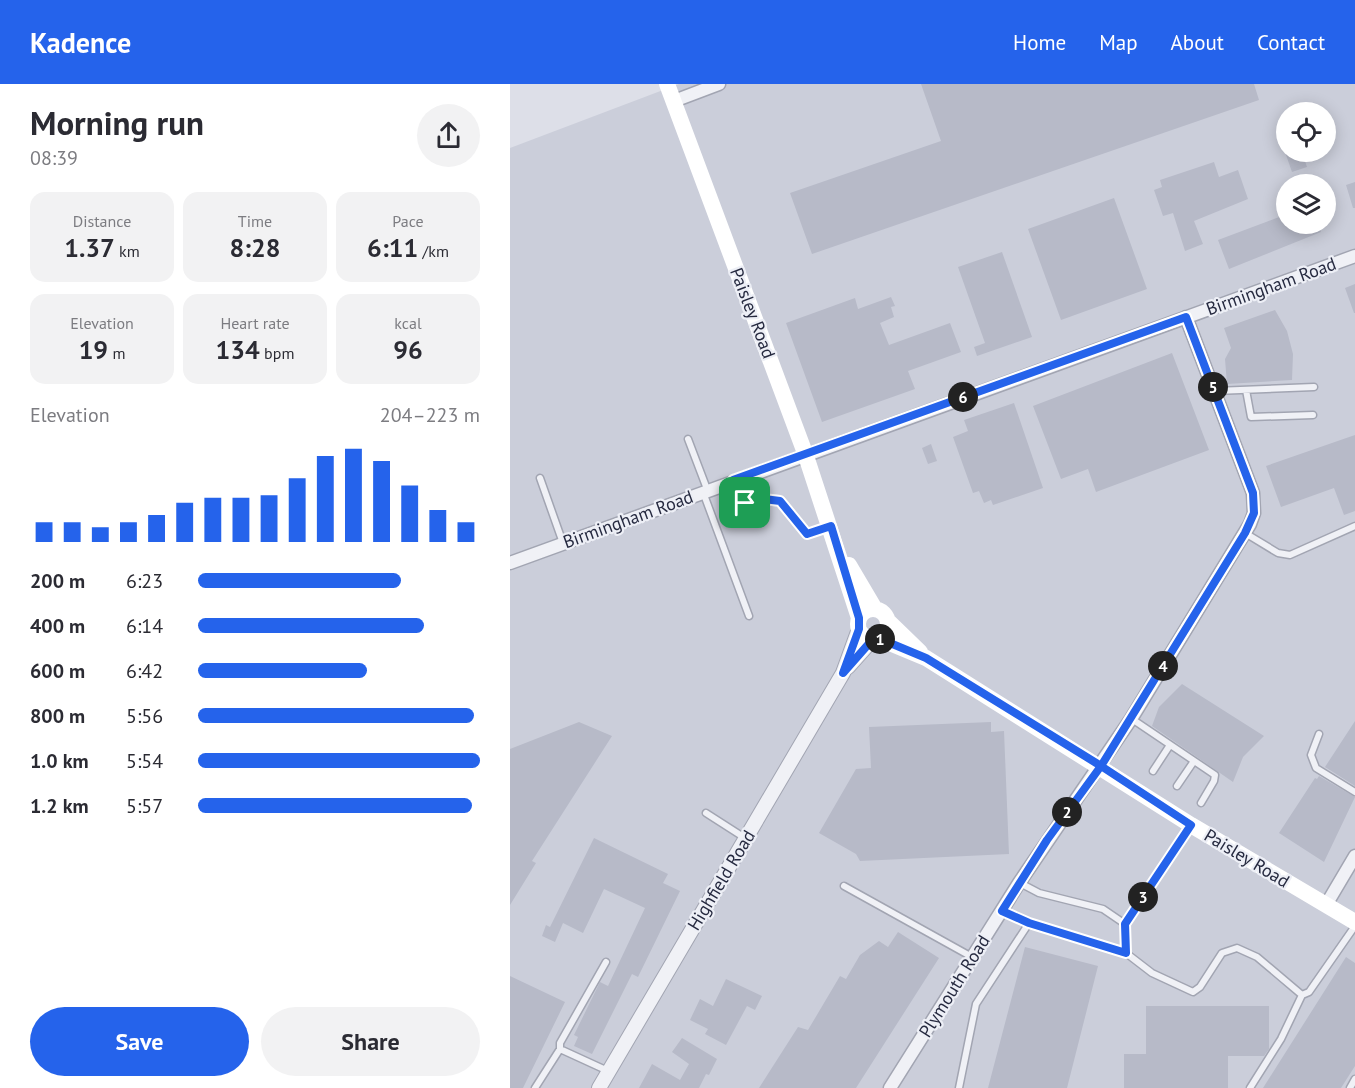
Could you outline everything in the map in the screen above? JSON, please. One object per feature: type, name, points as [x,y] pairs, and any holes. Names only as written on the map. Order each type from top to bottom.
[{"type":"main road","name":"Paisley Road","points":[[667,84],[805,453],[837,543],[859,623]]},
{"type":"main road","name":"Paisley Road","points":[[837,543],[875,609]]},
{"type":"main road","points":[[875,609],[882,612],[888,621],[885,633],[876,638],[864,636],[859,623],[866,611],[875,609]]},
{"type":"main road","name":"Paisley Road","points":[[888,621],[926,658]]},
{"type":"main road","name":"Paisley Road","points":[[876,638],[926,658],[1101,766],[1191,825],[1355,924]]},
{"type":"street","points":[[674,101],[719,84]]},
{"type":"street","name":"Birmingham Road","points":[[510,562],[805,453],[1355,256]]},
{"type":"street","name":"Plymouth Road","points":[[890,1088],[1019,883],[1131,719],[1245,533],[1254,513],[1253,493],[1186,317]]},
{"type":"street","name":"Highfield Road","points":[[599,1088],[843,673],[859,623]]},
{"type":"street","name":"Highfield Road","points":[[843,673],[876,638]]},
{"type":"street","points":[[1326,905],[1355,856]]},
{"type":"lane","points":[[1214,391],[1314,387]]},
{"type":"lane","points":[[1246,390],[1251,417],[1313,415]]},
{"type":"lane","points":[[688,439],[749,616]]},
{"type":"lane","points":[[540,478],[563,543]]},
{"type":"lane","points":[[733,480],[745,503],[764,499],[780,501],[804,532],[811,533],[831,526]]},
{"type":"lane","points":[[1245,533],[1278,554],[1290,555],[1355,526]]},
{"type":"lane","points":[[1131,719],[1215,775],[1214,782],[1201,803]]},
{"type":"lane","points":[[1319,734],[1311,755],[1316,768],[1355,792]]},
{"type":"lane","points":[[1153,771],[1170,745]]},
{"type":"lane","points":[[1177,786],[1194,760]]},
{"type":"lane","points":[[706,813],[746,838]]},
{"type":"lane","points":[[1126,953],[1125,924],[1191,825]]},
{"type":"lane","points":[[1019,883],[1039,893],[1103,909],[1125,924]]},
{"type":"lane","points":[[844,886],[972,957]]},
{"type":"lane","points":[[1002,911],[1029,923],[1126,953],[1152,973],[1193,992],[1200,987],[1222,953],[1237,948],[1257,957],[1302,995]]},
{"type":"lane","points":[[959,1088],[976,1004],[1029,923]]},
{"type":"lane","points":[[1250,1088],[1275,1049],[1302,995],[1309,992],[1355,924]]},
{"type":"lane","points":[[535,1088],[560,1049],[560,1043],[606,962]]},
{"type":"lane","points":[[560,1049],[609,1072]]},
{"type":"lane","points":[[1350,1088],[1355,1079]]},
{"type":"shaded area","points":[[679,84],[1355,84],[1355,1088],[510,1088],[510,148]]},
{"type":"building","points":[[921,84],[1254,84],[1259,100],[812,254],[790,193],[941,141]]},
{"type":"building","points":[[1214,162],[1219,177],[1238,170],[1248,199],[1194,221],[1203,244],[1185,251],[1173,213],[1163,216],[1154,190],[1162,187],[1160,180]]},
{"type":"building","points":[[1288,162],[1305,162],[1307,167],[1292,172]]},
{"type":"building","points":[[1355,182],[1355,208],[1353,208],[1346,185]]},
{"type":"building","points":[[1114,198],[1147,289],[1061,320],[1028,229]]},
{"type":"building","points":[[1276,218],[1276,234],[1316,234],[1229,269],[1218,240]]},
{"type":"building","points":[[1002,252],[1032,337],[977,356],[974,347],[985,343],[958,267]]},
{"type":"building","points":[[1355,284],[1355,313],[1354,313],[1345,288]]},
{"type":"building","points":[[891,297],[895,306],[891,307],[894,317],[880,323],[889,345],[950,323],[961,352],[908,371],[915,389],[822,422],[786,323],[855,298],[858,309]]},
{"type":"building","points":[[1275,310],[1287,331],[1293,354],[1292,380],[1227,384],[1225,359],[1231,348],[1224,328]]},
{"type":"building","points":[[1172,353],[1209,450],[1096,492],[1088,469],[1061,479],[1033,406]]},
{"type":"building","points":[[1014,403],[1043,488],[993,505],[991,500],[984,503],[979,491],[973,493],[953,437],[968,431],[964,420]]},
{"type":"building","points":[[1355,435],[1355,511],[1344,515],[1334,488],[1281,507],[1266,466]]},
{"type":"building","points":[[931,444],[937,461],[928,464],[922,448]]},
{"type":"building","points":[[1182,684],[1264,736],[1243,757],[1233,782],[1152,726],[1159,707]]},
{"type":"building","points":[[1355,721],[1355,786],[1325,767]]},
{"type":"building","points":[[579,722],[612,736],[532,861],[536,863],[510,905],[510,749]]},
{"type":"building","points":[[991,722],[991,732],[1004,731],[1009,854],[860,861],[856,854],[819,833],[856,769],[871,768],[869,727]]},
{"type":"building","points":[[1319,776],[1355,797],[1324,862],[1279,833],[1315,778]]},
{"type":"building","points":[[594,838],[668,874],[663,883],[680,891],[638,977],[632,974],[592,1054],[574,1046],[578,1037],[574,1035],[600,982],[608,986],[645,908],[604,889],[583,933],[563,923],[555,942],[542,936],[546,925],[550,927]]},
{"type":"building","points":[[898,932],[939,958],[856,1088],[759,1088],[798,1027],[808,1030],[840,976],[846,979],[860,955],[879,941],[888,947]]},
{"type":"building","points":[[1025,947],[1098,966],[1067,1088],[988,1088]]},
{"type":"building","points":[[1346,957],[1355,963],[1355,1066],[1341,1088],[1263,1088]]},
{"type":"building","points":[[510,976],[565,1002],[523,1088],[510,1088]]},
{"type":"building","points":[[726,979],[762,996],[755,1010],[747,1006],[726,1045],[705,1034],[708,1029],[690,1020],[700,999],[713,1006]]},
{"type":"building","points":[[1146,1006],[1269,1006],[1269,1049],[1264,1056],[1228,1056],[1228,1088],[1124,1088],[1124,1054],[1146,1054]]},
{"type":"building","points":[[682,1038],[717,1059],[699,1088],[639,1088],[652,1064],[680,1080],[689,1064],[672,1052]]},
{"type":"route","points":[[745,503],[733,480],[1186,317],[1253,493],[1254,513],[1250,525],[1101,766],[1191,825],[1125,924],[1126,953],[1103,944],[1029,923],[1002,911],[1047,840],[1101,766],[926,658],[878,638],[873,639],[843,673],[859,629],[859,618],[831,526],[807,534],[780,501],[764,499],[745,503]]}]
